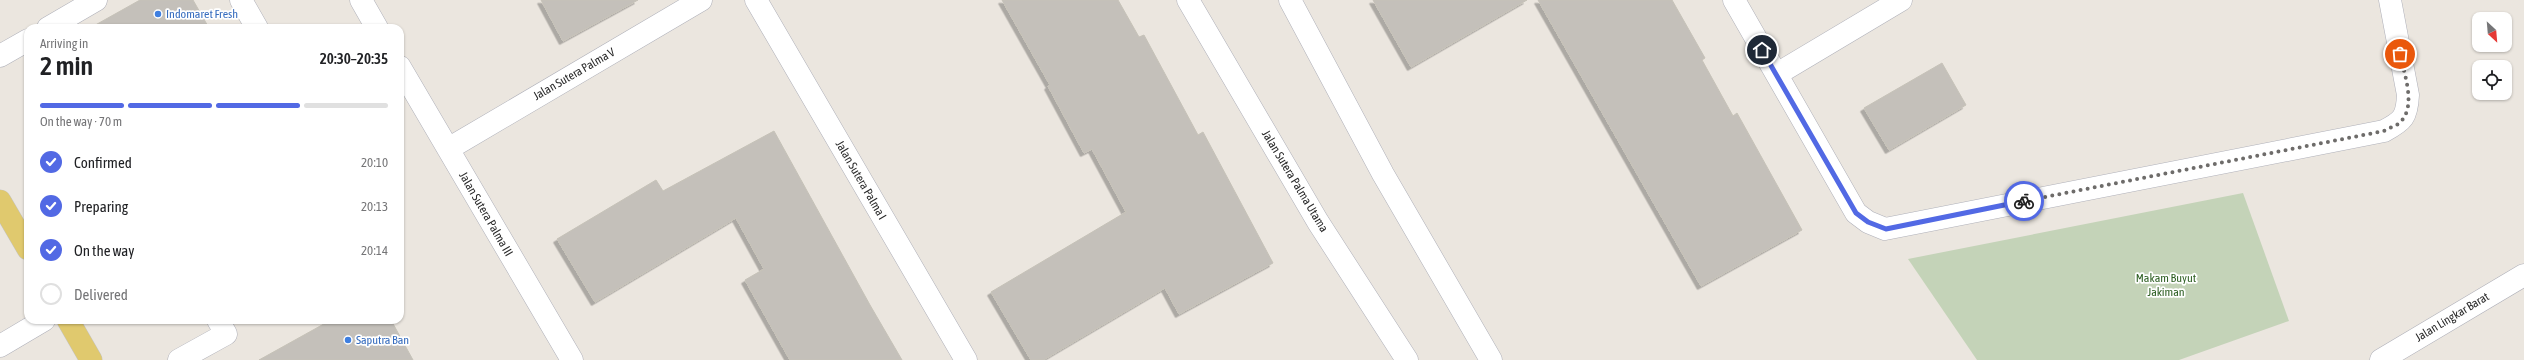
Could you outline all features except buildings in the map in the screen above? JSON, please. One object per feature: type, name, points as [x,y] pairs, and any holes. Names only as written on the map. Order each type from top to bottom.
[{"type":"main road","points":[[0,201],[24,238]]},
{"type":"main road","points":[[70,324],[91,360]]},
{"type":"street","points":[[55,24],[96,0]]},
{"type":"street","points":[[240,0],[255,24]]},
{"type":"street","points":[[361,0],[375,24]]},
{"type":"street","name":"Jalan Sutera Palma V","points":[[448,149],[701,0]]},
{"type":"street","name":"Jalan Sutera Palma I","points":[[756,0],[966,360]]},
{"type":"street","name":"Jalan Sutera Palma Utama","points":[[1188,0],[1318,222],[1407,360]]},
{"type":"street","points":[[1290,0],[1383,174],[1489,354]]},
{"type":"street","points":[[1734,0],[1856,213],[1868,222],[1886,229],[2384,131],[2399,123],[2408,111],[2408,95],[2390,0]]},
{"type":"street","points":[[1777,74],[1901,0]]},
{"type":"street","points":[[0,56],[24,42]]},
{"type":"street","name":"Jalan Sutera Palma III","points":[[404,74],[572,360]]},
{"type":"street","name":"Jalan Lingkar Barat","points":[[2381,360],[2524,274]]},
{"type":"street","points":[[0,346],[37,324]]},
{"type":"street","points":[[179,360],[226,334],[220,324]]},
{"type":"green space","name":"Makam Buyut Jakiman","points":[[2243,193],[2289,321],[2179,360],[1977,360],[1908,259]]},
{"type":"way so far","points":[[2024,201],[2384,131],[2399,123],[2408,111],[2408,95],[2400,54]]},
{"type":"place","name":"Indomaret Fresh","points":[[158,14]]},
{"type":"place","name":"Saputra Ban","points":[[348,340]]},
{"type":"route","points":[[1762,50],[1856,213],[1868,222],[1886,229],[2024,201]]}]
